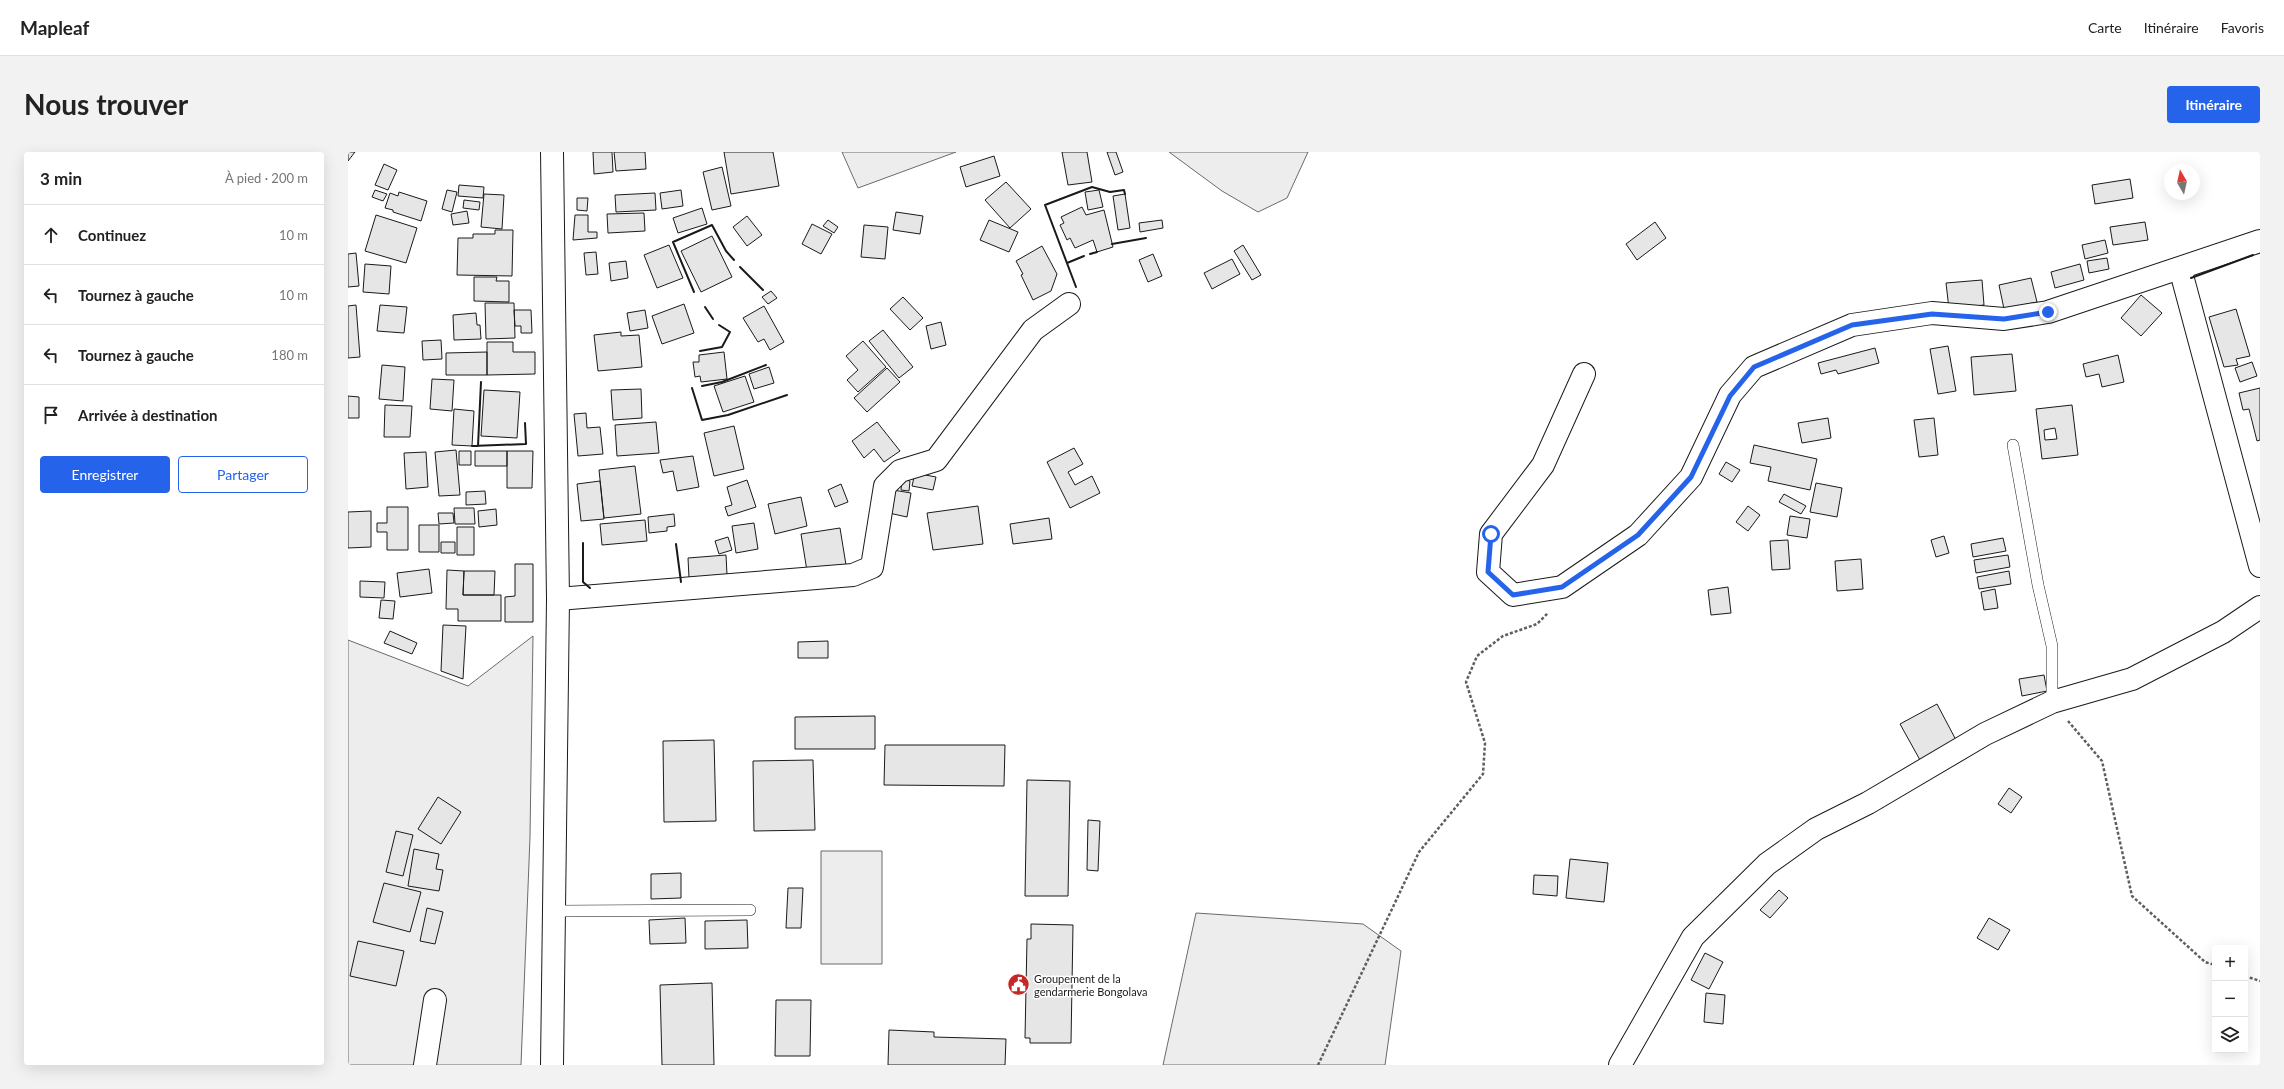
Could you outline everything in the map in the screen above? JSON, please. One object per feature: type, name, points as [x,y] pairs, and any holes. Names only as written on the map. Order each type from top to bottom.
[{"type":"street","points":[[552,152],[558,599],[552,1065]]},
{"type":"street","points":[[1584,374],[1543,466],[1491,534],[1488,572],[1513,595],[1562,587],[1638,535],[1691,477],[1730,396],[1754,367],[1852,325],[1932,314],[2004,319],[2048,312],[2260,241]]},
{"type":"street","points":[[2180,268],[2260,566]]},
{"type":"street","points":[[558,599],[853,575],[872,566],[885,486],[900,471],[936,460],[1033,330],[1069,304]]},
{"type":"street","points":[[1620,1065],[1693,937],[1767,864],[1816,829],[1868,803],[1985,734],[2052,702],[2132,679],[2223,632],[2260,607]]},
{"type":"street","points":[[425,1065],[435,1000]]},
{"type":"lane","points":[[2013,445],[2038,585],[2052,646],[2052,702]]},
{"type":"lane","points":[[554,911],[750,910]]},
{"type":"path","points":[[1318,1065],[1419,852],[1483,774],[1485,743],[1466,682],[1478,656],[1503,636],[1537,624],[1559,603],[1562,587]]},
{"type":"path","points":[[2052,702],[2102,761],[2132,896],[2205,962],[2212,964]]},
{"type":"path","points":[[2248,977],[2260,981]]},
{"type":"shaded area","points":[[842,152],[956,152],[858,188]]},
{"type":"shaded area","points":[[1169,152],[1308,152],[1287,198],[1258,212],[1222,191]]},
{"type":"shaded area","points":[[533,636],[530,837],[521,1065],[348,1065],[348,640],[468,686]]},
{"type":"shaded area","points":[[821,851],[882,851],[882,964],[821,964]]},
{"type":"shaded area","points":[[1196,913],[1363,924],[1401,951],[1385,1065],[1163,1065]]},
{"type":"building","points":[[348,152],[355,152],[348,161]]},
{"type":"building","points":[[593,152],[612,152],[613,172],[594,174]]},
{"type":"building","points":[[614,152],[645,152],[646,169],[616,171]]},
{"type":"building","points":[[724,152],[773,152],[779,186],[731,194]]},
{"type":"building","points":[[1062,152],[1087,152],[1092,182],[1068,185]]},
{"type":"building","points":[[1107,152],[1116,152],[1123,172],[1115,175]]},
{"type":"building","points":[[994,156],[1000,176],[966,187],[960,167]]},
{"type":"building","points":[[384,164],[397,170],[388,190],[375,185]]},
{"type":"building","points":[[722,167],[731,206],[712,210],[703,172]]},
{"type":"building","points":[[2130,179],[2133,198],[2095,204],[2092,185]]},
{"type":"building","points":[[1006,182],[1031,209],[1010,228],[985,200]]},
{"type":"building","points":[[459,185],[484,187],[483,198],[458,196]]},
{"type":"building","points":[[375,190],[387,194],[383,201],[372,197]]},
{"type":"building","points":[[447,190],[457,192],[452,212],[442,209]]},
{"type":"building","points":[[681,190],[683,206],[662,209],[660,193]]},
{"type":"building","points":[[1099,190],[1103,207],[1088,210],[1085,192]]},
{"type":"building","points":[[399,192],[427,201],[421,221],[385,208],[390,193],[398,196]]},
{"type":"building","points":[[655,193],[656,210],[616,212],[615,195]]},
{"type":"building","points":[[484,194],[504,195],[502,229],[481,227]]},
{"type":"building","points":[[1125,194],[1130,228],[1118,230],[1113,196]]},
{"type":"building","points":[[577,198],[588,198],[587,211],[577,210]]},
{"type":"building","points":[[464,200],[480,202],[479,210],[463,208]]},
{"type":"building","points":[[1082,207],[1086,215],[1104,210],[1113,247],[1097,252],[1093,240],[1075,248],[1070,238],[1067,240],[1060,225],[1064,223],[1061,217]]},
{"type":"building","points":[[702,208],[707,224],[678,233],[673,218]]},
{"type":"building","points":[[467,211],[469,223],[453,225],[451,214]]},
{"type":"building","points":[[896,212],[923,216],[920,234],[893,230]]},
{"type":"building","points":[[644,213],[645,231],[608,233],[607,214]]},
{"type":"building","points":[[376,215],[417,228],[406,263],[365,251]]},
{"type":"building","points":[[575,215],[588,215],[588,232],[597,232],[597,238],[573,240]]},
{"type":"building","points":[[747,216],[762,235],[747,246],[733,227]]},
{"type":"building","points":[[828,220],[838,227],[834,233],[823,226]]},
{"type":"building","points":[[989,220],[1018,232],[1009,252],[980,240]]},
{"type":"building","points":[[1162,220],[1163,228],[1140,232],[1139,223]]},
{"type":"building","points":[[1655,222],[1666,238],[1637,260],[1626,244]]},
{"type":"building","points":[[2145,222],[2148,240],[2113,245],[2110,227]]},
{"type":"building","points":[[812,224],[832,234],[821,254],[802,244]]},
{"type":"building","points":[[864,225],[888,227],[885,259],[861,257]]},
{"type":"building","points":[[495,230],[513,230],[512,276],[457,275],[458,238],[473,238],[473,234],[495,234]]},
{"type":"building","points":[[712,236],[732,277],[701,292],[681,251]]},
{"type":"building","points":[[2105,240],[2108,253],[2085,259],[2082,245]]},
{"type":"building","points":[[669,245],[683,278],[657,288],[644,255]]},
{"type":"building","points":[[1243,245],[1261,275],[1252,280],[1234,251]]},
{"type":"building","points":[[1042,246],[1057,274],[1051,291],[1033,300],[1021,275],[1023,274],[1016,261]]},
{"type":"building","points":[[596,252],[598,274],[586,275],[584,253]]},
{"type":"building","points":[[356,253],[359,286],[348,287],[348,254]]},
{"type":"building","points":[[1153,254],[1162,276],[1148,282],[1139,260]]},
{"type":"building","points":[[2107,258],[2109,269],[2089,273],[2087,261]]},
{"type":"building","points":[[1232,259],[1240,274],[1212,289],[1204,273]]},
{"type":"building","points":[[626,261],[628,278],[611,281],[609,263]]},
{"type":"building","points":[[365,264],[391,266],[389,294],[363,292]]},
{"type":"building","points":[[2080,264],[2084,280],[2055,288],[2051,272]]},
{"type":"building","points":[[474,277],[497,277],[496,281],[509,281],[509,302],[474,301]]},
{"type":"building","points":[[2031,278],[2037,302],[2004,309],[1999,285]]},
{"type":"building","points":[[1982,280],[1984,305],[1949,309],[1946,283]]},
{"type":"building","points":[[771,291],[777,298],[768,304],[762,297]]},
{"type":"building","points":[[2141,295],[2162,313],[2141,336],[2121,318]]},
{"type":"building","points":[[903,297],[923,318],[910,330],[890,309]]},
{"type":"building","points":[[485,303],[514,303],[515,338],[486,339]]},
{"type":"building","points":[[684,304],[694,333],[662,344],[652,316]]},
{"type":"building","points":[[356,305],[360,357],[348,358],[348,306]]},
{"type":"building","points":[[380,305],[407,307],[404,333],[377,331]]},
{"type":"building","points":[[764,306],[784,342],[770,350],[764,339],[758,342],[743,318]]},
{"type":"building","points":[[2236,309],[2250,356],[2236,359],[2238,365],[2224,367],[2209,317]]},
{"type":"building","points":[[514,310],[531,310],[532,333],[521,333],[521,326],[515,326]]},
{"type":"building","points":[[645,310],[648,328],[630,331],[627,313]]},
{"type":"building","points":[[476,313],[477,325],[480,325],[481,339],[454,340],[453,315]]},
{"type":"building","points":[[941,322],[946,345],[931,349],[926,326]]},
{"type":"building","points":[[883,330],[913,367],[899,378],[869,341]]},
{"type":"building","points":[[621,332],[621,336],[639,335],[642,367],[598,371],[594,335]]},
{"type":"building","points":[[441,340],[442,359],[423,360],[422,341]]},
{"type":"building","points":[[863,341],[886,367],[858,392],[847,380],[858,370],[846,356]]},
{"type":"building","points":[[487,342],[513,342],[513,352],[535,352],[535,374],[487,375]]},
{"type":"building","points":[[1948,346],[1956,391],[1938,394],[1930,349]]},
{"type":"building","points":[[1875,348],[1879,363],[1838,374],[1836,370],[1821,374],[1818,363]]},
{"type":"building","points":[[487,352],[487,375],[446,375],[446,353]]},
{"type":"building","points":[[724,352],[727,379],[701,382],[700,376],[695,377],[693,362],[699,362],[699,355]]},
{"type":"building","points":[[2012,354],[2016,391],[1974,395],[1971,357]]},
{"type":"building","points":[[2118,355],[2124,382],[2102,387],[2099,374],[2086,377],[2083,364]]},
{"type":"building","points":[[2252,362],[2257,376],[2240,382],[2235,368]]},
{"type":"building","points":[[382,365],[405,367],[403,401],[379,399]]},
{"type":"building","points":[[769,367],[774,383],[754,389],[749,374]]},
{"type":"building","points":[[887,368],[900,382],[867,412],[854,398]]},
{"type":"building","points":[[745,376],[754,402],[723,412],[714,386]]},
{"type":"building","points":[[432,379],[454,380],[452,411],[430,409]]},
{"type":"building","points":[[2260,388],[2260,440],[2257,441],[2249,409],[2243,410],[2239,393]]},
{"type":"building","points":[[641,389],[642,418],[613,420],[611,390]]},
{"type":"building","points":[[484,390],[520,392],[517,438],[481,436]]},
{"type":"building","points":[[348,396],[359,397],[359,418],[348,418]]},
{"type":"building","points":[[385,405],[412,406],[410,437],[384,437]]},
{"type":"building","points":[[2072,405],[2078,455],[2042,459],[2036,409]],"holes":[[[2055,428],[2057,439],[2045,440],[2044,430]]]},
{"type":"building","points":[[454,409],[474,411],[472,446],[452,445]]},
{"type":"building","points":[[586,413],[587,428],[600,427],[603,454],[578,456],[574,414]]},
{"type":"building","points":[[1828,418],[1831,438],[1802,443],[1798,423]]},
{"type":"building","points":[[1934,418],[1938,455],[1919,457],[1914,420]]},
{"type":"building","points":[[656,422],[659,453],[617,456],[615,425]]},
{"type":"building","points":[[877,422],[900,451],[884,462],[874,449],[864,458],[852,441]]},
{"type":"building","points":[[734,426],[744,469],[714,476],[704,433]]},
{"type":"building","points":[[1754,445],[1817,459],[1810,490],[1768,481],[1771,467],[1750,463]]},
{"type":"building","points":[[1074,448],[1083,464],[1068,472],[1075,485],[1092,476],[1100,493],[1070,508],[1047,462]]},
{"type":"building","points":[[456,450],[460,495],[439,496],[435,452]]},
{"type":"building","points":[[459,451],[471,451],[471,465],[459,465]]},
{"type":"building","points":[[475,451],[507,451],[507,466],[475,466]]},
{"type":"building","points":[[507,451],[533,451],[532,488],[507,488]]},
{"type":"building","points":[[426,452],[428,487],[406,489],[404,453]]},
{"type":"building","points":[[693,456],[699,487],[677,491],[673,471],[663,473],[660,460]]},
{"type":"building","points":[[1726,462],[1740,470],[1732,482],[1719,474]]},
{"type":"building","points":[[635,466],[641,514],[604,518],[599,470]]},
{"type":"building","points":[[915,473],[936,477],[933,490],[912,486]]},
{"type":"building","points":[[902,479],[910,481],[909,491],[901,490]]},
{"type":"building","points":[[747,480],[756,507],[728,516],[725,507],[732,505],[727,487]]},
{"type":"building","points":[[600,481],[604,519],[581,521],[577,484]]},
{"type":"building","points":[[1816,483],[1842,488],[1837,517],[1810,512]]},
{"type":"building","points":[[841,484],[848,502],[835,507],[828,490]]},
{"type":"building","points":[[893,490],[911,493],[907,517],[889,513]]},
{"type":"building","points":[[485,491],[486,504],[466,505],[466,492]]},
{"type":"building","points":[[1784,494],[1806,506],[1801,514],[1779,502]]},
{"type":"building","points":[[801,497],[807,526],[775,534],[768,504]]},
{"type":"building","points":[[978,506],[983,544],[933,550],[927,513]]},
{"type":"building","points":[[1748,506],[1760,515],[1748,531],[1736,522]]},
{"type":"building","points":[[387,507],[408,507],[408,550],[387,550],[387,532],[377,532],[377,523],[387,523]]},
{"type":"building","points":[[454,508],[474,508],[475,524],[455,524]]},
{"type":"building","points":[[496,509],[497,525],[479,527],[478,511]]},
{"type":"building","points":[[371,511],[371,547],[348,548],[348,512]]},
{"type":"building","points":[[438,513],[453,513],[454,523],[439,524]]},
{"type":"building","points":[[674,514],[675,526],[667,527],[667,531],[649,533],[648,517]]},
{"type":"building","points":[[1790,516],[1810,519],[1807,538],[1787,535]]},
{"type":"building","points":[[1049,518],[1052,539],[1013,544],[1010,524]]},
{"type":"building","points":[[645,520],[647,541],[602,545],[600,524]]},
{"type":"building","points":[[754,523],[758,549],[736,553],[732,526]]},
{"type":"building","points":[[419,525],[439,525],[439,552],[419,552]]},
{"type":"building","points":[[457,527],[474,527],[474,555],[457,555]]},
{"type":"building","points":[[840,528],[846,565],[807,571],[801,534]]},
{"type":"building","points":[[1944,536],[1949,553],[1936,557],[1931,540]]},
{"type":"building","points":[[728,537],[732,550],[719,554],[715,541]]},
{"type":"building","points":[[2003,538],[2006,551],[1973,557],[1971,544]]},
{"type":"building","points":[[1788,540],[1790,569],[1772,570],[1770,541]]},
{"type":"building","points":[[441,542],[455,542],[455,553],[441,553]]},
{"type":"building","points":[[726,555],[727,575],[689,578],[688,558]]},
{"type":"building","points":[[2008,555],[2010,567],[1976,573],[1974,560]]},
{"type":"building","points":[[1861,559],[1863,589],[1837,591],[1835,561]]},
{"type":"building","points":[[515,564],[533,564],[533,622],[505,622],[505,597],[515,596]]},
{"type":"building","points":[[429,569],[432,593],[400,597],[397,573]]},
{"type":"building","points":[[447,570],[464,571],[463,595],[501,595],[501,621],[458,621],[458,609],[446,609]]},
{"type":"building","points":[[464,571],[495,571],[494,595],[463,595]]},
{"type":"building","points":[[2009,571],[2011,584],[1979,589],[1977,577]]},
{"type":"building","points":[[360,581],[385,582],[384,598],[360,597]]},
{"type":"building","points":[[1728,587],[1731,613],[1711,615],[1708,590]]},
{"type":"building","points":[[1995,589],[1998,608],[1984,610],[1981,592]]},
{"type":"building","points":[[381,600],[395,601],[393,619],[379,618]]},
{"type":"building","points":[[443,625],[466,626],[463,679],[441,671]]},
{"type":"building","points":[[390,631],[417,643],[412,654],[384,643]]},
{"type":"building","points":[[828,641],[828,658],[798,658],[798,642]]},
{"type":"building","points":[[2044,675],[2047,691],[2022,696],[2019,679]]},
{"type":"building","points":[[1937,704],[1956,740],[1920,760],[1900,724]]},
{"type":"building","points":[[875,716],[875,749],[795,749],[795,717]]},
{"type":"building","points":[[714,740],[716,821],[664,822],[663,741]]},
{"type":"building","points":[[885,745],[1005,745],[1004,786],[884,785]]},
{"type":"building","points":[[813,760],[815,830],[754,831],[753,761]]},
{"type":"building","points":[[1027,780],[1070,781],[1068,896],[1025,896]]},
{"type":"building","points":[[2009,788],[2022,797],[2011,813],[1998,804]]},
{"type":"building","points":[[438,797],[461,812],[441,844],[418,829]]},
{"type":"building","points":[[1088,820],[1100,821],[1098,871],[1087,870]]},
{"type":"building","points":[[396,831],[413,835],[403,876],[386,872]]},
{"type":"building","points":[[414,849],[439,854],[436,869],[443,870],[439,891],[408,886]]},
{"type":"building","points":[[1570,859],[1608,863],[1604,902],[1566,898]]},
{"type":"building","points":[[681,873],[681,898],[651,899],[651,874]]},
{"type":"building","points":[[1534,875],[1558,876],[1557,896],[1533,894]]},
{"type":"building","points":[[384,883],[421,892],[410,932],[373,922]]},
{"type":"building","points":[[788,888],[803,888],[801,928],[786,928]]},
{"type":"building","points":[[1779,890],[1788,898],[1770,918],[1760,910]]},
{"type":"building","points":[[427,908],[443,912],[435,944],[420,941]]},
{"type":"building","points":[[685,918],[686,943],[650,944],[649,920]]},
{"type":"building","points":[[1989,918],[2010,930],[1998,950],[1977,938]]},
{"type":"building","points":[[747,920],[748,948],[705,949],[705,921]]},
{"type":"building","points":[[1031,924],[1073,925],[1071,1043],[1030,1043],[1030,1038],[1025,1038],[1027,939],[1031,939]]},
{"type":"building","points":[[358,941],[404,951],[396,986],[350,976]]},
{"type":"building","points":[[1705,953],[1723,962],[1709,989],[1691,980]]},
{"type":"building","points":[[712,983],[714,1065],[662,1065],[660,985]]},
{"type":"building","points":[[1706,993],[1725,995],[1723,1024],[1704,1022]]},
{"type":"building","points":[[776,1000],[811,1000],[810,1056],[775,1056]]},
{"type":"building","points":[[889,1030],[934,1032],[934,1037],[1006,1039],[1005,1065],[888,1065]]},
{"type":"wall","points":[[1076,287],[1045,205],[1092,187],[1110,192],[1124,190],[1125,194]]},
{"type":"wall","points":[[694,292],[673,242],[712,225],[726,251],[734,260]]},
{"type":"wall","points":[[1112,244],[1146,238]]},
{"type":"wall","points":[[1090,254],[1097,252]]},
{"type":"wall","points":[[2191,278],[2253,255]]},
{"type":"wall","points":[[1067,263],[1084,256]]},
{"type":"wall","points":[[740,267],[763,290]]},
{"type":"wall","points":[[705,307],[713,319]]},
{"type":"wall","points":[[700,351],[722,347],[730,332],[719,325]]},
{"type":"wall","points":[[702,386],[722,382],[766,365]]},
{"type":"wall","points":[[478,446],[481,382]]},
{"type":"wall","points":[[692,388],[702,420],[728,415],[787,395]]},
{"type":"wall","points":[[472,446],[526,444],[525,423]]},
{"type":"wall","points":[[583,543],[583,582],[590,588]]},
{"type":"wall","points":[[676,544],[681,582]]},
{"type":"place","name":"Groupement de la gendarmerie Bongolava","points":[[1018,985]]},
{"type":"route","points":[[1491,534],[1488,572],[1513,595],[1562,587],[1638,535],[1691,477],[1730,396],[1754,367],[1852,325],[1932,314],[2004,319],[2048,312]]}]
